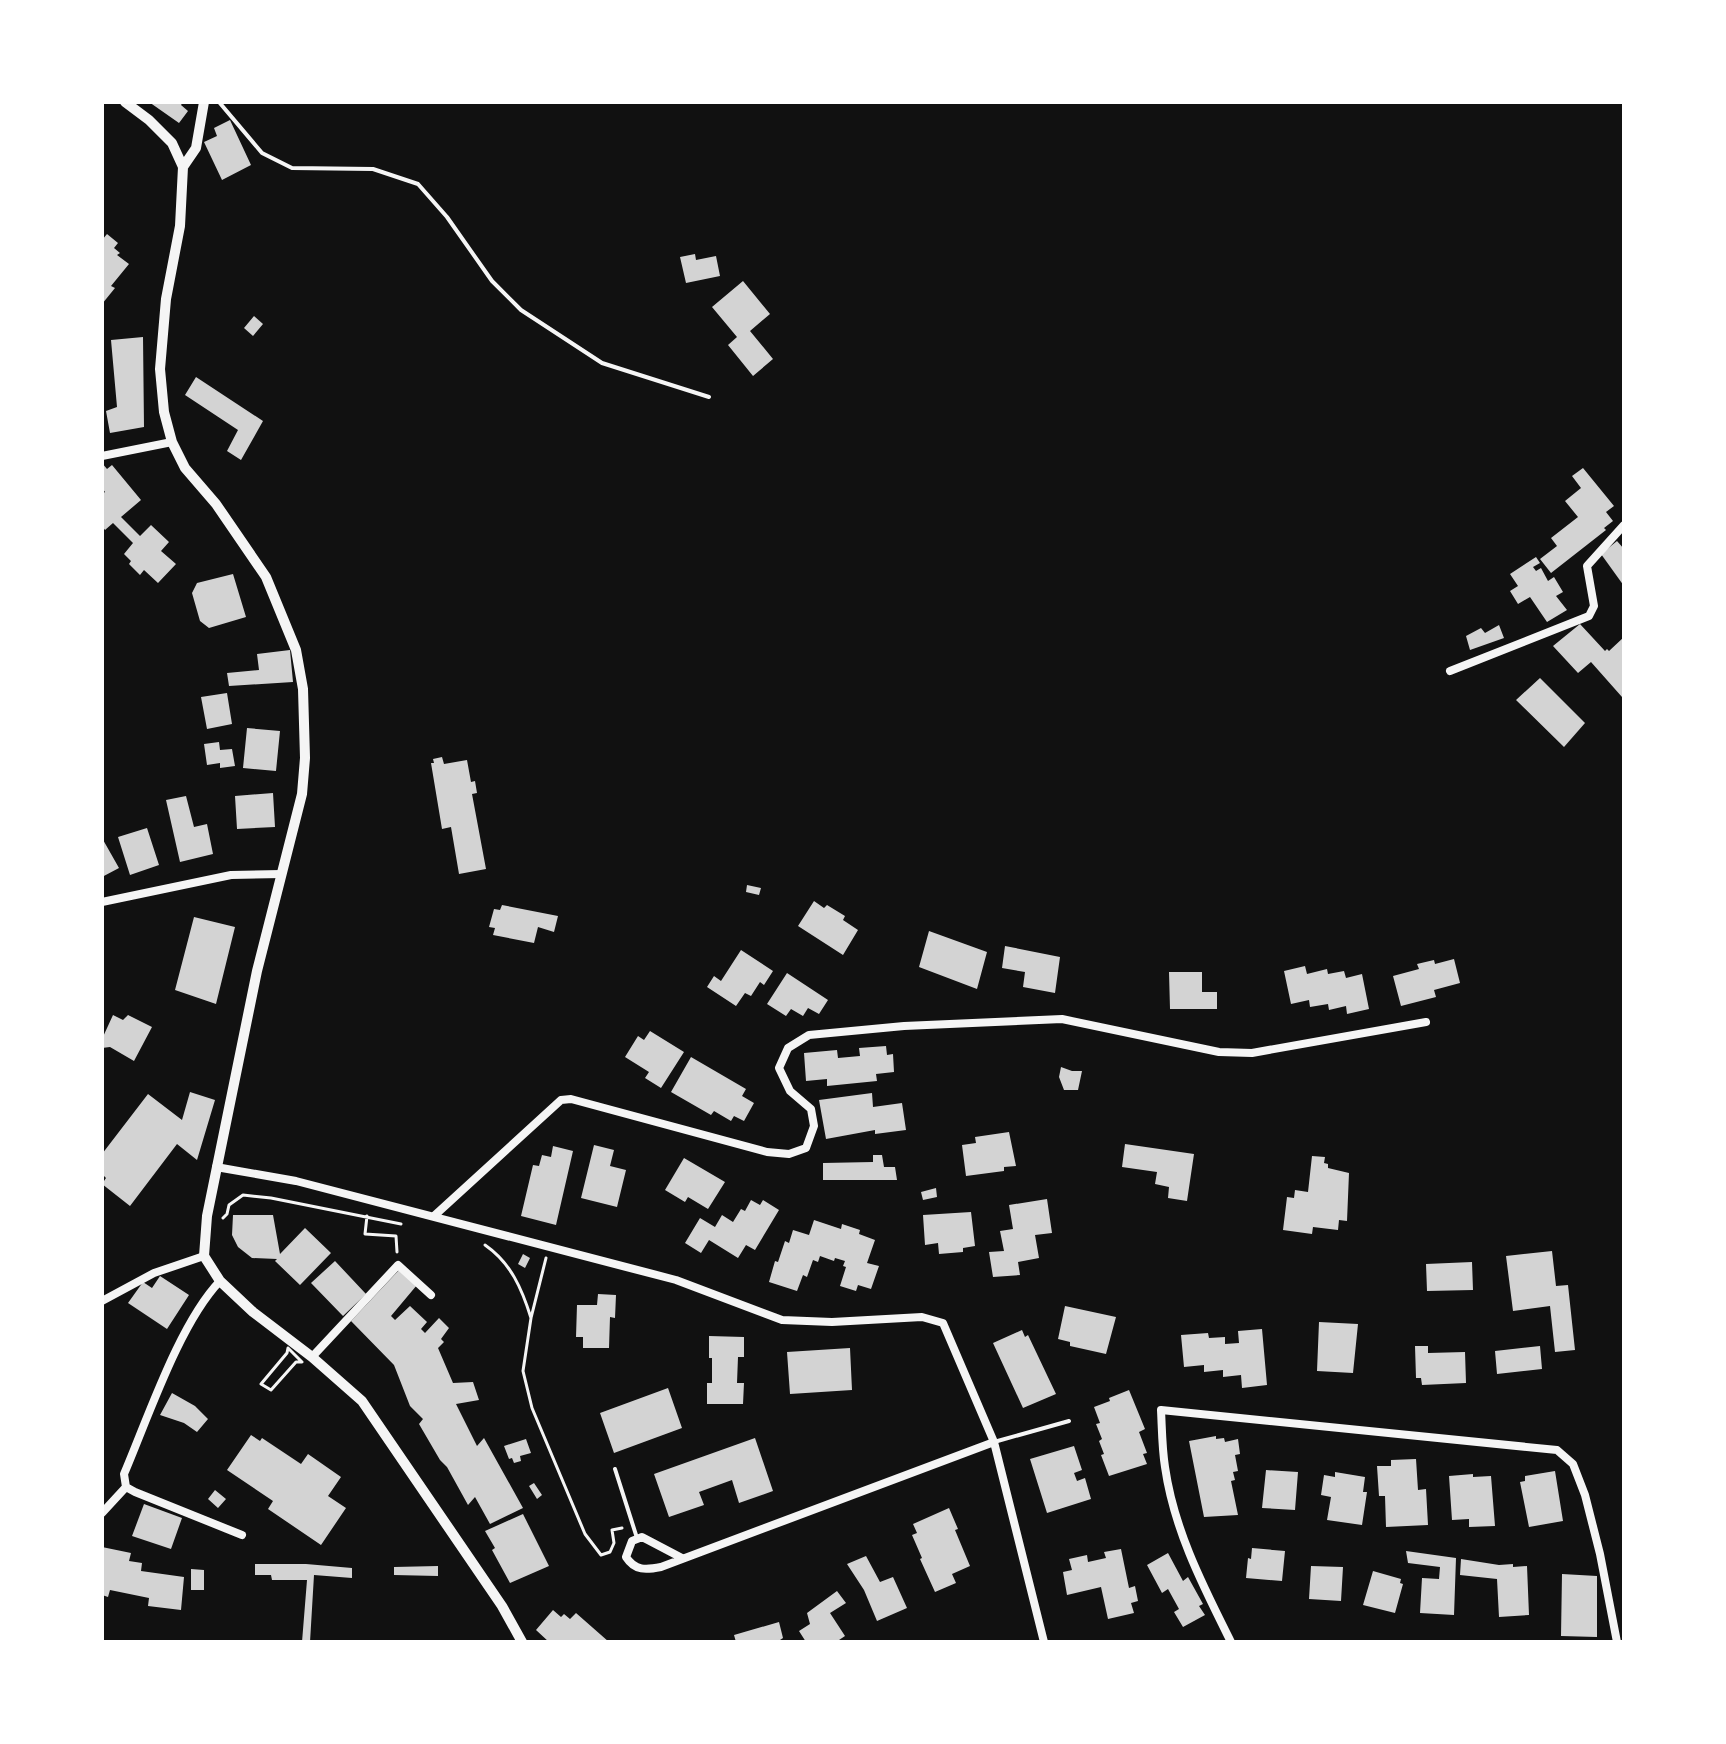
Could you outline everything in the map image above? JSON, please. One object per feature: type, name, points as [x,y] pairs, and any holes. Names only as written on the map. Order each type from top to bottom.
[{"type":"street","points":[[125,102],[172,143],[183,167],[180,226],[166,299],[160,369],[164,412],[172,442],[185,468],[216,504],[266,577],[296,650],[303,689],[305,758],[302,794],[257,971],[216,1167],[204,1256],[220,1281],[253,1312],[312,1357],[362,1401],[502,1606],[522,1642]]},
{"type":"street","points":[[183,167],[196,148],[204,102]]},
{"type":"street","points":[[102,456],[172,442]]},
{"type":"street","points":[[1450,671],[1589,616],[1594,606],[1587,566],[1624,525]]},
{"type":"street","points":[[102,902],[231,875],[282,874]]},
{"type":"street","points":[[434,1216],[561,1100],[571,1099],[767,1152],[789,1154],[806,1148],[814,1126],[811,1109],[790,1091],[779,1068],[788,1048],[809,1035],[904,1026],[1062,1019],[1219,1052],[1252,1053],[1426,1022]]},
{"type":"street","points":[[216,1167],[296,1181],[676,1280],[782,1320],[832,1322],[922,1317],[943,1323],[994,1442],[1044,1642]]},
{"type":"street","points":[[102,1301],[154,1273],[204,1256]]},
{"type":"street","points":[[312,1357],[398,1265],[431,1295]]},
{"type":"street","points":[[126,1487],[124,1474],[187,1328],[206,1296],[220,1281]]},
{"type":"street","points":[[1231,1642],[1196,1571],[1178,1523],[1165,1466],[1161,1410],[1557,1450],[1573,1464],[1585,1495],[1617,1642]]},
{"type":"street","points":[[682,1558],[648,1538],[632,1541],[626,1557],[637,1568],[648,1570],[661,1567],[994,1442]]},
{"type":"street","points":[[102,1513],[126,1487]]},
{"type":"street","points":[[126,1487],[242,1535]]},
{"type":"lane","points":[[219,102],[262,153],[292,168],[373,169],[418,184],[447,217],[492,281],[521,310],[602,363],[709,397]]},
{"type":"lane","points":[[994,1442],[1069,1421]]},
{"type":"lane","points":[[615,1469],[637,1538]]},
{"type":"path","points":[[207,1216],[223,1218],[229,1205],[243,1195],[410,1226]]},
{"type":"path","points":[[367,1216],[365,1234],[396,1236],[398,1265]]},
{"type":"path","points":[[477,1242],[488,1246],[509,1266],[531,1318]]},
{"type":"path","points":[[548,1248],[531,1318],[523,1371],[532,1408],[585,1534],[597,1553],[607,1554],[614,1543],[612,1530],[633,1526]]},
{"type":"path","points":[[288,1348],[302,1362],[296,1362],[271,1390],[261,1384],[288,1348]]},
{"type":"building","points":[[149,102],[183,102],[181,105],[188,111],[179,123]]},
{"type":"building","points":[[230,120],[251,165],[222,180],[204,142],[217,136],[214,128]]},
{"type":"building","points":[[107,234],[118,243],[114,248],[120,253],[117,255],[129,264],[111,286],[115,288],[102,304],[102,240]]},
{"type":"building","points":[[695,254],[696,260],[716,256],[720,276],[686,283],[680,257]]},
{"type":"building","points":[[743,281],[770,314],[750,331],[773,359],[753,376],[728,345],[737,337],[712,307]]},
{"type":"building","points":[[254,316],[263,324],[253,336],[244,328]]},
{"type":"building","points":[[143,337],[144,427],[110,433],[106,411],[117,407],[111,340]]},
{"type":"building","points":[[196,377],[263,421],[241,460],[227,451],[238,430],[185,395]]},
{"type":"building","points":[[102,463],[107,469],[112,465],[141,500],[121,517],[140,536],[151,525],[169,542],[161,551],[176,564],[158,583],[144,570],[140,575],[129,564],[131,561],[124,554],[133,543],[113,523],[105,530],[102,526],[102,494],[105,492],[102,488]]},
{"type":"building","points":[[1583,468],[1614,506],[1606,512],[1613,521],[1551,573],[1540,559],[1557,546],[1551,538],[1578,517],[1565,501],[1581,488],[1572,476]]},
{"type":"building","points":[[1617,541],[1624,549],[1624,586],[1601,554]]},
{"type":"building","points":[[1536,557],[1540,563],[1533,567],[1536,571],[1541,568],[1548,581],[1554,577],[1563,592],[1556,596],[1567,610],[1547,622],[1530,597],[1518,604],[1510,591],[1518,586],[1510,574]]},
{"type":"building","points":[[233,574],[246,617],[209,628],[200,621],[192,593],[197,583]]},
{"type":"building","points":[[1580,624],[1605,651],[1624,637],[1622,697],[1591,662],[1578,673],[1553,646]]},
{"type":"building","points":[[1499,625],[1504,638],[1470,650],[1466,636],[1481,628],[1485,633]]},
{"type":"building","points":[[290,650],[293,682],[229,686],[227,673],[259,670],[257,654]]},
{"type":"building","points":[[1540,678],[1585,723],[1564,747],[1516,700]]},
{"type":"building","points":[[227,693],[232,724],[207,729],[201,697]]},
{"type":"building","points":[[247,728],[280,731],[276,771],[243,768]]},
{"type":"building","points":[[219,742],[220,750],[232,749],[235,766],[220,768],[220,763],[207,765],[204,744]]},
{"type":"building","points":[[442,757],[444,764],[467,760],[471,782],[475,781],[477,793],[472,794],[486,869],[459,874],[451,827],[442,829],[431,763],[434,763],[433,759]]},
{"type":"building","points":[[273,793],[275,827],[237,829],[235,796]]},
{"type":"building","points":[[186,796],[194,827],[207,824],[213,854],[180,862],[166,800]]},
{"type":"building","points":[[147,828],[159,865],[130,875],[118,837]]},
{"type":"building","points":[[102,838],[119,868],[102,877]]},
{"type":"building","points":[[747,885],[761,888],[759,895],[746,892]]},
{"type":"building","points":[[814,901],[845,916],[843,920],[858,930],[843,955],[798,926]]},
{"type":"building","points":[[502,905],[558,916],[554,932],[538,927],[534,943],[493,935],[495,928],[489,927],[494,909],[500,910]]},
{"type":"building","points":[[194,917],[235,927],[216,1004],[175,990]]},
{"type":"building","points":[[929,931],[987,952],[977,989],[919,967]]},
{"type":"building","points":[[1005,946],[1060,957],[1055,993],[1023,987],[1025,972],[1002,968]]},
{"type":"building","points":[[741,950],[773,971],[764,985],[760,982],[751,996],[745,993],[736,1006],[707,987],[714,976],[721,981]]},
{"type":"building","points":[[1454,959],[1460,983],[1434,990],[1436,997],[1401,1006],[1393,976],[1419,969],[1417,964],[1434,960],[1435,964]]},
{"type":"building","points":[[1305,966],[1307,974],[1327,969],[1328,974],[1344,971],[1346,978],[1362,974],[1369,1009],[1347,1014],[1346,1006],[1329,1010],[1328,1004],[1310,1007],[1309,1000],[1291,1004],[1284,971]]},
{"type":"building","points":[[1169,972],[1202,972],[1202,992],[1217,992],[1217,1009],[1170,1009]]},
{"type":"building","points":[[787,973],[828,1000],[819,1014],[808,1008],[803,1016],[791,1009],[786,1016],[767,1004]]},
{"type":"building","points":[[113,1015],[123,1020],[128,1015],[152,1027],[134,1061],[110,1047],[102,1048],[102,1039]]},
{"type":"building","points":[[650,1031],[684,1052],[661,1088],[645,1078],[649,1072],[625,1057],[638,1036],[644,1040]]},
{"type":"building","points":[[886,1046],[887,1055],[893,1054],[894,1072],[876,1074],[877,1081],[827,1086],[827,1079],[806,1081],[804,1053],[837,1050],[838,1058],[860,1056],[859,1048]]},
{"type":"building","points":[[691,1057],[746,1089],[742,1096],[754,1103],[744,1121],[734,1116],[731,1121],[714,1111],[711,1115],[671,1092]]},
{"type":"building","points":[[1061,1067],[1082,1071],[1078,1090],[1064,1090],[1059,1077]]},
{"type":"building","points":[[190,1092],[215,1100],[197,1160],[177,1144],[130,1206],[102,1184],[106,1178],[102,1174],[102,1154],[148,1094],[182,1120]]},
{"type":"building","points":[[872,1093],[873,1107],[902,1103],[906,1130],[875,1134],[875,1130],[826,1139],[819,1100]]},
{"type":"building","points":[[1009,1132],[1016,1166],[1004,1167],[1004,1171],[966,1176],[962,1145],[976,1143],[975,1137]]},
{"type":"building","points":[[1125,1144],[1194,1154],[1187,1201],[1168,1198],[1169,1187],[1155,1184],[1157,1172],[1122,1167]]},
{"type":"building","points":[[594,1145],[614,1150],[610,1166],[626,1170],[617,1207],[581,1198]]},
{"type":"building","points":[[553,1146],[573,1151],[556,1225],[521,1216],[533,1165],[539,1166],[542,1155],[551,1157]]},
{"type":"building","points":[[873,1155],[882,1155],[884,1167],[895,1167],[897,1180],[823,1180],[823,1163],[873,1162]]},
{"type":"building","points":[[1312,1156],[1325,1157],[1324,1163],[1328,1164],[1328,1168],[1349,1173],[1347,1221],[1339,1220],[1338,1230],[1313,1227],[1312,1234],[1283,1230],[1287,1197],[1294,1198],[1295,1190],[1308,1192]]},
{"type":"building","points":[[684,1158],[725,1182],[708,1209],[688,1197],[685,1202],[665,1190]]},
{"type":"building","points":[[936,1188],[937,1197],[923,1200],[921,1192]]},
{"type":"building","points":[[1047,1199],[1052,1233],[1035,1235],[1039,1258],[1018,1262],[1020,1275],[993,1277],[989,1252],[1004,1251],[1000,1231],[1013,1229],[1009,1205]]},
{"type":"building","points":[[751,1200],[760,1205],[763,1200],[779,1210],[755,1250],[746,1245],[738,1258],[709,1240],[701,1253],[685,1243],[700,1218],[715,1227],[722,1215],[733,1222]]},
{"type":"building","points":[[971,1212],[975,1246],[963,1248],[963,1252],[939,1254],[938,1243],[925,1245],[923,1215]]},
{"type":"building","points":[[233,1215],[273,1215],[280,1254],[305,1228],[331,1253],[300,1285],[275,1261],[277,1259],[252,1258],[238,1247],[232,1235]]},
{"type":"building","points":[[814,1220],[841,1229],[842,1224],[860,1230],[859,1234],[875,1240],[867,1263],[879,1266],[871,1289],[858,1285],[856,1291],[840,1286],[845,1261],[820,1256],[818,1262],[813,1260],[807,1277],[803,1275],[797,1291],[769,1282],[785,1241],[789,1243],[793,1230],[809,1235]]},
{"type":"building","points":[[1552,1251],[1556,1286],[1568,1285],[1575,1350],[1555,1352],[1550,1306],[1513,1311],[1506,1256]]},
{"type":"building","points":[[523,1254],[530,1258],[525,1268],[518,1264]]},
{"type":"building","points":[[335,1261],[366,1294],[343,1316],[311,1283]]},
{"type":"building","points":[[1472,1262],[1473,1290],[1427,1291],[1426,1264]]},
{"type":"building","points":[[400,1269],[417,1285],[391,1316],[395,1320],[410,1306],[427,1322],[421,1329],[425,1333],[439,1318],[449,1328],[438,1348],[453,1383],[473,1382],[479,1400],[456,1404],[477,1446],[484,1438],[523,1508],[490,1524],[475,1497],[468,1505],[440,1460],[419,1424],[423,1419],[410,1406],[394,1365],[351,1321]]},
{"type":"building","points":[[160,1276],[189,1295],[167,1329],[128,1303],[143,1282],[152,1288]]},
{"type":"building","points":[[598,1294],[616,1295],[615,1318],[610,1317],[609,1348],[583,1348],[583,1337],[576,1337],[577,1305],[597,1305]]},
{"type":"building","points":[[1065,1306],[1116,1317],[1106,1354],[1070,1346],[1070,1342],[1058,1339]]},
{"type":"building","points":[[1319,1322],[1358,1324],[1353,1373],[1317,1371]]},
{"type":"building","points":[[1262,1329],[1267,1385],[1242,1388],[1241,1375],[1223,1377],[1223,1370],[1204,1372],[1204,1365],[1184,1367],[1181,1335],[1208,1333],[1209,1338],[1225,1337],[1225,1344],[1239,1343],[1238,1331]]},
{"type":"building","points":[[1022,1330],[1025,1337],[1028,1335],[1056,1394],[1023,1408],[993,1343]]},
{"type":"building","points":[[709,1336],[744,1337],[744,1357],[738,1357],[737,1383],[744,1383],[743,1404],[707,1404],[707,1383],[712,1383]]},
{"type":"building","points":[[1415,1346],[1428,1346],[1428,1353],[1465,1352],[1466,1383],[1422,1385],[1421,1378],[1416,1378]]},
{"type":"building","points":[[1540,1346],[1542,1369],[1497,1374],[1495,1351]]},
{"type":"building","points":[[850,1348],[852,1390],[790,1394],[787,1352]]},
{"type":"building","points":[[668,1388],[682,1428],[614,1453],[600,1413]]},
{"type":"building","points":[[1129,1390],[1145,1429],[1139,1432],[1147,1453],[1143,1454],[1147,1464],[1109,1476],[1101,1455],[1104,1454],[1099,1441],[1102,1439],[1096,1424],[1100,1423],[1094,1407]]},
{"type":"building","points":[[172,1393],[195,1406],[208,1419],[197,1432],[184,1423],[160,1415]]},
{"type":"building","points":[[251,1435],[260,1441],[262,1438],[301,1464],[308,1454],[341,1477],[328,1496],[346,1508],[321,1545],[268,1509],[273,1501],[227,1470]]},
{"type":"building","points":[[1216,1436],[1216,1439],[1224,1438],[1225,1442],[1238,1439],[1240,1454],[1235,1455],[1238,1471],[1233,1472],[1235,1480],[1231,1481],[1238,1515],[1204,1517],[1189,1441]]},
{"type":"building","points":[[755,1438],[773,1491],[739,1503],[732,1480],[699,1492],[704,1505],[669,1517],[654,1474]]},
{"type":"building","points":[[526,1439],[531,1453],[520,1456],[521,1461],[514,1463],[504,1446]]},
{"type":"building","points":[[1074,1446],[1082,1470],[1074,1473],[1077,1481],[1085,1478],[1091,1499],[1047,1513],[1030,1459]]},
{"type":"building","points":[[1416,1459],[1418,1490],[1426,1489],[1428,1525],[1386,1527],[1385,1496],[1379,1496],[1377,1466],[1391,1466],[1391,1460]]},
{"type":"building","points":[[1266,1470],[1298,1472],[1295,1510],[1262,1508]]},
{"type":"building","points":[[1555,1471],[1563,1521],[1529,1527],[1520,1482],[1525,1481],[1525,1476]]},
{"type":"building","points":[[1335,1472],[1365,1477],[1363,1492],[1367,1492],[1362,1525],[1327,1520],[1331,1497],[1321,1495],[1324,1475],[1335,1477]]},
{"type":"building","points":[[1473,1474],[1473,1477],[1491,1476],[1495,1526],[1469,1527],[1469,1519],[1452,1520],[1449,1476]]},
{"type":"building","points":[[534,1483],[542,1495],[537,1499],[529,1486]]},
{"type":"building","points":[[215,1490],[226,1499],[218,1508],[208,1499]]},
{"type":"building","points":[[144,1504],[182,1518],[171,1549],[132,1536]]},
{"type":"building","points":[[949,1508],[970,1566],[952,1574],[956,1583],[935,1592],[912,1535],[917,1533],[913,1524]]},
{"type":"building","points":[[523,1514],[549,1566],[510,1583],[485,1531]]},
{"type":"building","points":[[102,1547],[131,1553],[129,1561],[142,1563],[141,1571],[184,1577],[181,1610],[148,1606],[149,1598],[110,1590],[108,1597],[102,1595]]},
{"type":"building","points":[[1252,1548],[1285,1551],[1282,1581],[1246,1578]]},
{"type":"building","points":[[1121,1549],[1129,1588],[1135,1586],[1138,1601],[1131,1603],[1134,1613],[1108,1619],[1101,1587],[1067,1595],[1063,1572],[1072,1570],[1069,1559],[1087,1555],[1088,1562],[1106,1558],[1104,1552]]},
{"type":"building","points":[[1406,1551],[1456,1558],[1454,1615],[1420,1613],[1422,1578],[1439,1579],[1440,1567],[1408,1563]]},
{"type":"building","points":[[1168,1553],[1183,1581],[1188,1577],[1203,1604],[1199,1606],[1205,1615],[1183,1627],[1174,1612],[1179,1609],[1168,1589],[1162,1593],[1147,1565]]},
{"type":"building","points":[[866,1556],[880,1582],[893,1577],[907,1608],[877,1621],[864,1590],[847,1564]]},
{"type":"building","points":[[1461,1559],[1513,1564],[1513,1567],[1527,1566],[1529,1615],[1499,1617],[1497,1579],[1460,1575]]},
{"type":"building","points":[[255,1564],[352,1568],[352,1578],[314,1575],[310,1642],[302,1642],[307,1580],[272,1580],[271,1575],[255,1575]]},
{"type":"building","points":[[438,1566],[438,1576],[394,1575],[394,1567]]},
{"type":"building","points":[[1311,1566],[1343,1567],[1341,1601],[1309,1599]]},
{"type":"building","points":[[191,1569],[204,1570],[204,1590],[191,1590]]},
{"type":"building","points":[[1373,1571],[1401,1579],[1400,1583],[1403,1584],[1395,1613],[1363,1605]]},
{"type":"building","points":[[1562,1574],[1597,1576],[1597,1637],[1561,1636]]},
{"type":"building","points":[[837,1591],[846,1603],[830,1613],[845,1636],[836,1642],[806,1642],[799,1631],[810,1624],[807,1613]]},
{"type":"building","points":[[553,1610],[561,1617],[564,1614],[570,1619],[576,1613],[609,1642],[549,1642],[536,1630]]},
{"type":"building","points":[[779,1622],[783,1638],[777,1642],[736,1642],[734,1635]]}]
